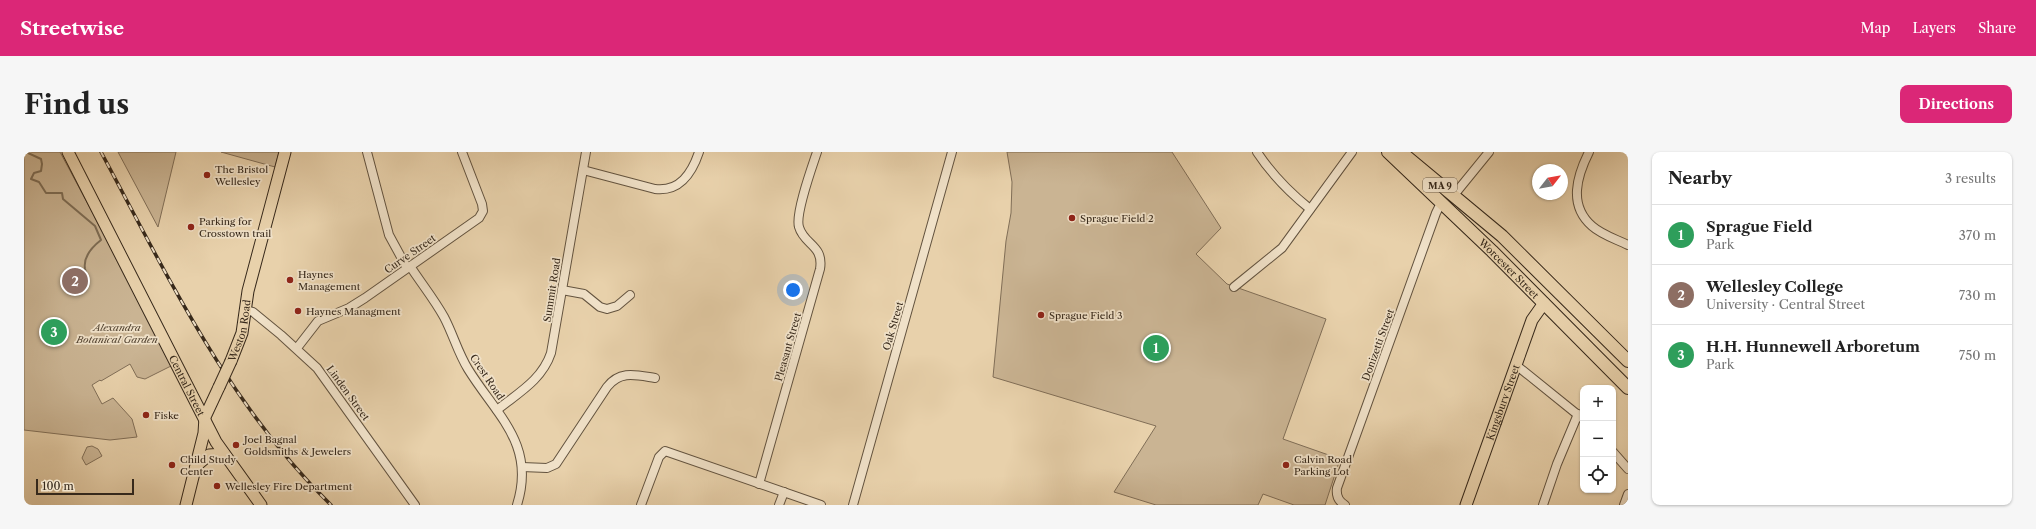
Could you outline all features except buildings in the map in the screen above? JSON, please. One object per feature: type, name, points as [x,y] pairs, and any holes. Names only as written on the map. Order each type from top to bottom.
[{"type":"highway","name":"Worcester Street","points":[[1388,152],[1468,228],[1628,388]]},
{"type":"highway","name":"Worcester Street","points":[[1402,152],[1480,217],[1558,290],[1628,361]]},
{"type":"highway","points":[[1468,228],[1471,221],[1480,217]]},
{"type":"main road","name":"Central Street","points":[[68,152],[224,454],[261,505]]},
{"type":"main road","name":"Weston Road","points":[[186,505],[204,433],[205,417],[242,334],[248,291],[285,152]]},
{"type":"main road","name":"Kingsbury Street","points":[[1466,505],[1534,318],[1544,303]]},
{"type":"main road","points":[[197,465],[210,455],[224,454]]},
{"type":"street","name":"Crest Road","points":[[367,152],[389,235],[409,267],[441,312],[468,369],[516,439],[522,467],[522,486],[517,505]]},
{"type":"street","name":"Curve Street","points":[[297,348],[318,321],[352,307],[477,220],[482,213],[482,204],[462,152]]},
{"type":"street","name":"Summit Road","points":[[497,410],[531,383],[546,365],[553,346],[586,152]]},
{"type":"street","points":[[583,170],[655,189],[666,189],[678,184],[688,176],[694,166],[699,152]]},
{"type":"street","name":"Pleasant Street","points":[[759,484],[821,265],[818,250],[803,235],[798,223],[817,152]]},
{"type":"street","name":"Oak Street","points":[[853,505],[952,152]]},
{"type":"street","points":[[1257,152],[1272,174],[1289,192],[1310,209]]},
{"type":"street","points":[[1234,287],[1282,248],[1352,152]]},
{"type":"street","points":[[1454,195],[1489,152]]},
{"type":"street","points":[[1589,152],[1578,174],[1577,181],[1579,206],[1592,227],[1609,237],[1628,245]]},
{"type":"street","name":"Donizetti Street","points":[[1345,505],[1337,495],[1337,488],[1441,203]]},
{"type":"street","points":[[562,290],[584,294],[598,305],[607,309],[617,306],[630,295]]},
{"type":"street","name":"Linden Street","points":[[246,310],[257,315],[297,348],[322,373],[415,505]]},
{"type":"street","points":[[1516,365],[1580,417],[1557,464],[1543,505]]},
{"type":"street","points":[[522,467],[547,468],[556,464],[607,387],[617,378],[630,374],[655,378]]},
{"type":"street","points":[[641,505],[658,457],[664,451],[821,505]]},
{"type":"street","points":[[1616,455],[1628,469]]},
{"type":"street","points":[[779,505],[784,492]]},
{"type":"street","points":[[1624,505],[1628,494]]},
{"type":"green space","name":"Alexandra Botanical Garden","points":[[24,152],[60,152],[119,262],[171,366],[145,379],[137,377],[130,364],[92,385],[102,404],[113,398],[132,419],[137,437],[110,440],[24,430]]},
{"type":"green space","points":[[118,152],[176,152],[158,227]]},
{"type":"green space","points":[[221,152],[279,152],[275,167]]},
{"type":"green space","points":[[1007,152],[1172,152],[1221,228],[1196,254],[1227,284],[1326,319],[1283,439],[1340,459],[1325,505],[1294,505],[1263,494],[1258,505],[1156,505],[1114,492],[1156,426],[993,377],[1006,241],[1011,213],[1012,182]]},
{"type":"green space","points":[[92,446],[98,449],[102,456],[86,465],[82,458],[87,447]]},
{"type":"waterway","points":[[26,152],[41,159],[42,164],[41,171],[34,173],[31,179],[39,182],[46,193],[62,193],[63,199],[95,226],[101,240],[91,249],[85,260],[87,276],[85,287],[69,293]]},
{"type":"railway","points":[[101,152],[176,292],[231,383],[262,426],[295,467],[331,505]]},
{"type":"place","name":"The Bristol Wellesley","points":[[207,175]]},
{"type":"place","name":"Sprague Field 2","points":[[1072,218]]},
{"type":"place","name":"Parking for Crosstown trail","points":[[191,227]]},
{"type":"place","name":"Haynes Management","points":[[290,280]]},
{"type":"place","name":"Wellesley College","points":[[75,281]]},
{"type":"place","name":"Haynes Managment","points":[[298,311]]},
{"type":"place","name":"Sprague Field 3","points":[[1041,315]]},
{"type":"place","name":"H.H. Hunnewell Arboretum","points":[[54,332]]},
{"type":"place","name":"Sprague Field","points":[[1156,348]]},
{"type":"place","name":"Fiske","points":[[146,415]]},
{"type":"place","name":"Joel Bagnal Goldsmiths & Jewelers","points":[[236,445]]},
{"type":"place","name":"Child Study Center","points":[[172,465]]},
{"type":"place","name":"Calvin Road Parking Lot","points":[[1286,465]]},
{"type":"place","name":"Wellesley Fire Department","points":[[217,486]]}]
